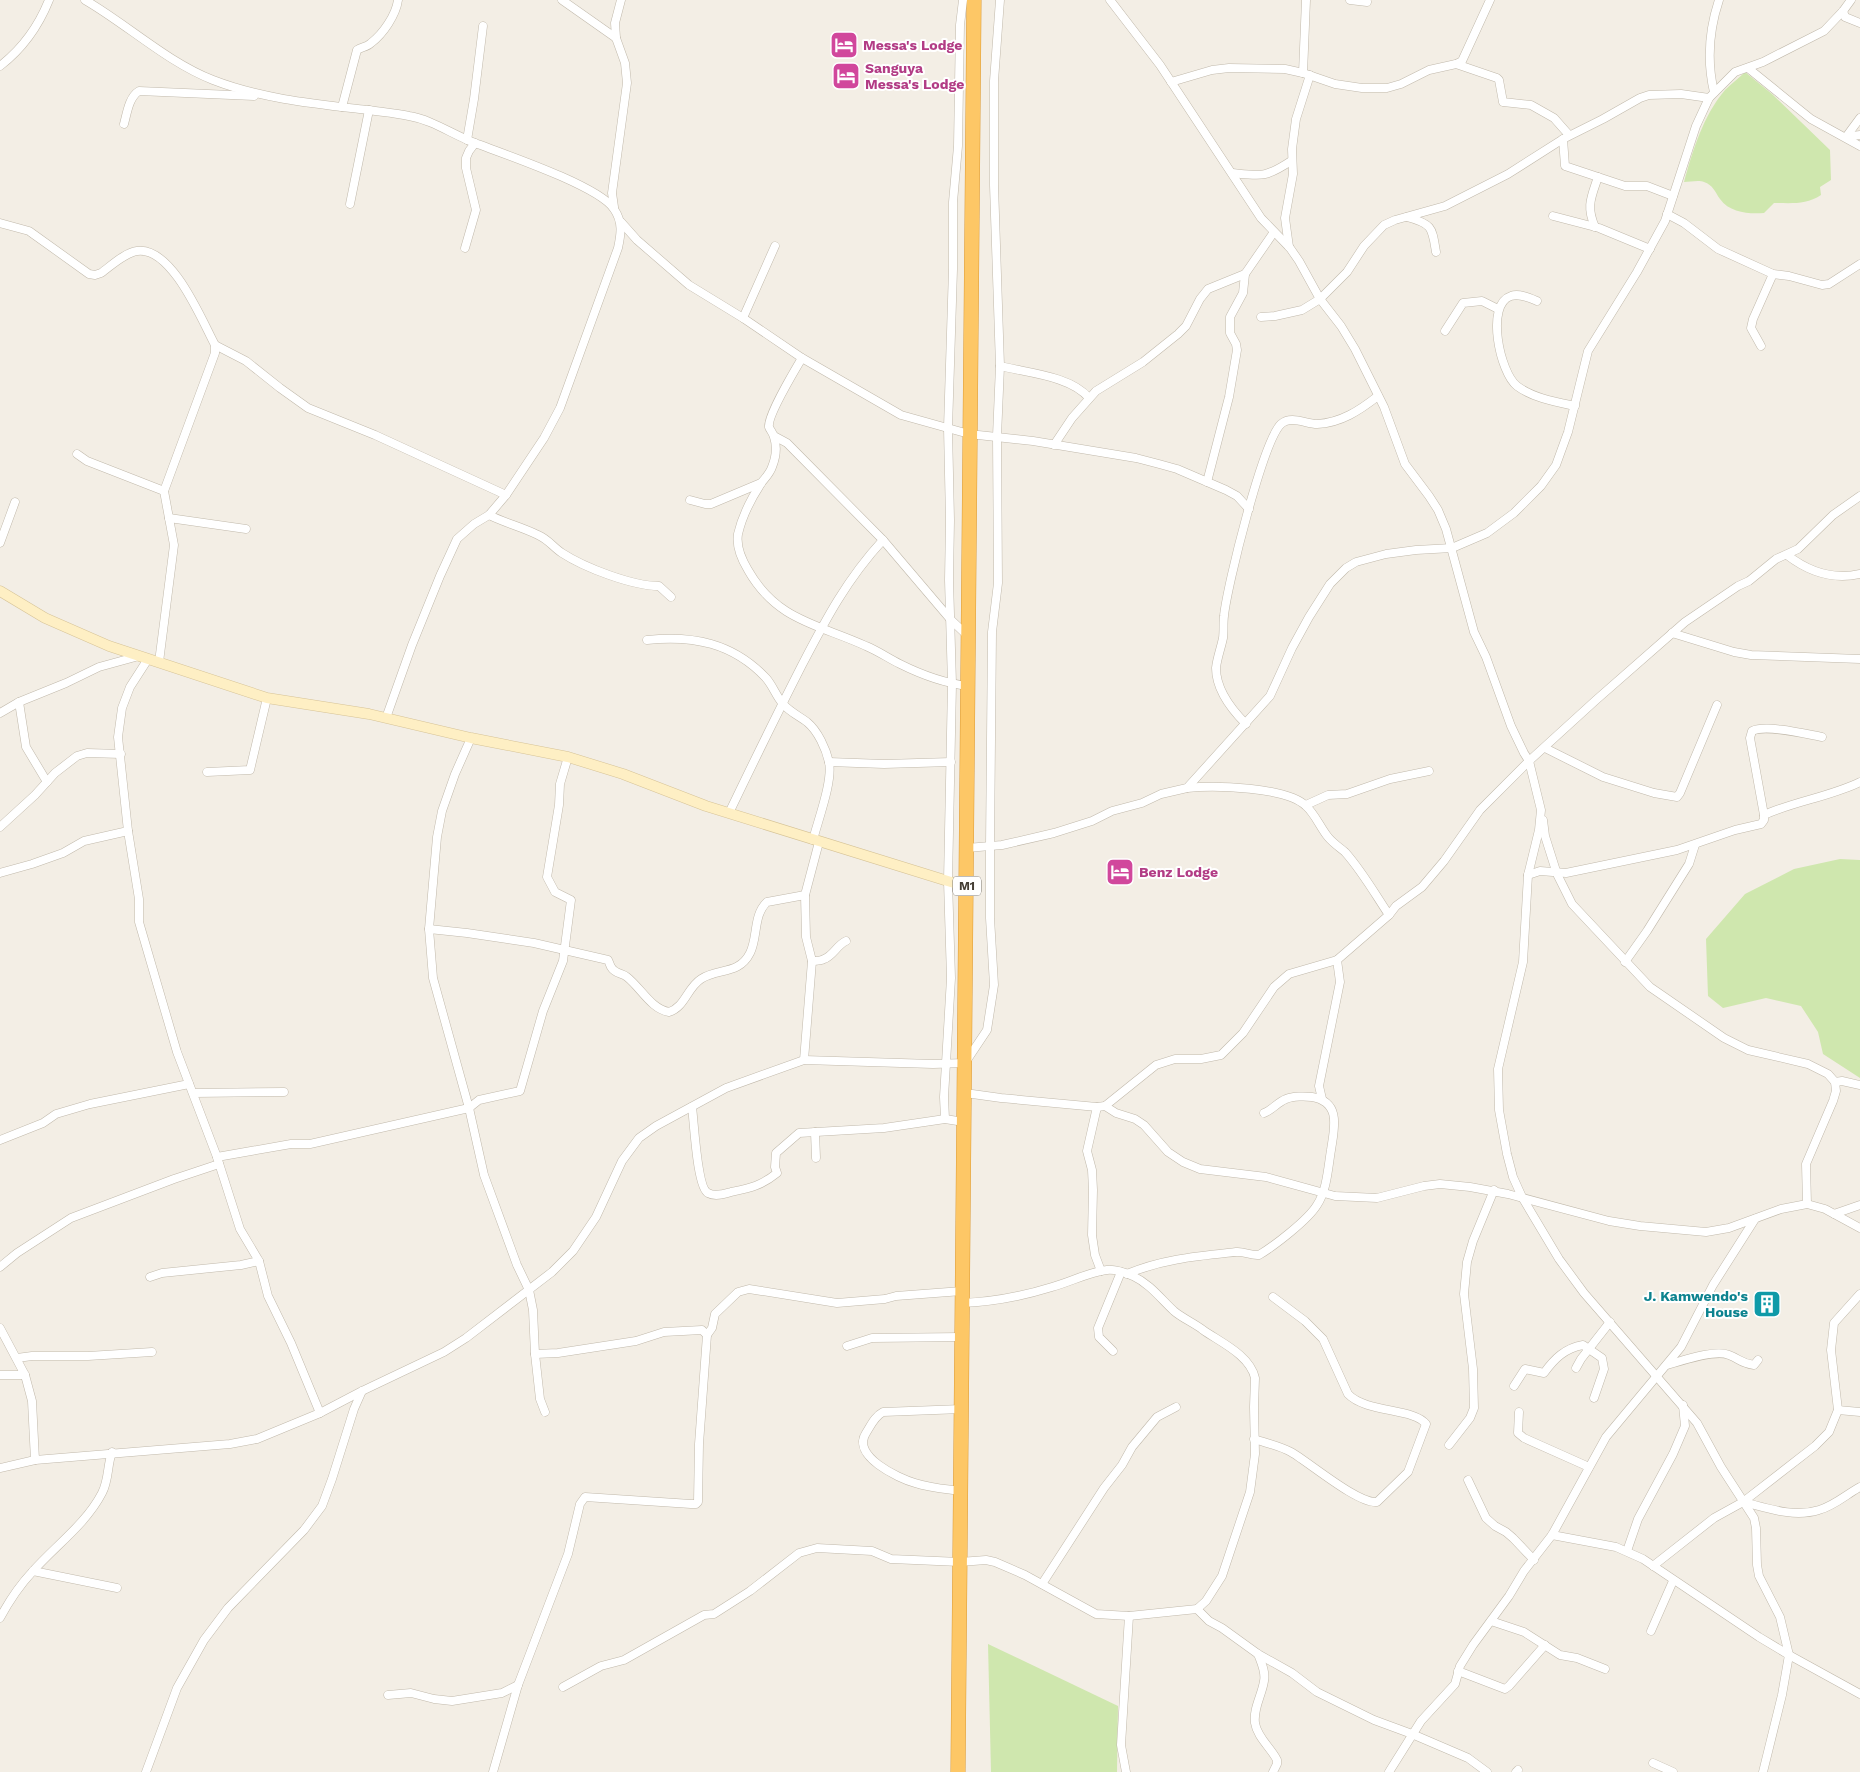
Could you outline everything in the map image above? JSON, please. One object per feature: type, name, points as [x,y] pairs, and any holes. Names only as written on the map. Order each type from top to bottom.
[{"type":"highway","name":"M1","points":[[958,1772],[974,0]]},
{"type":"street","points":[[0,66],[32,32],[42,18],[49,0]]},
{"type":"street","points":[[85,0],[106,12],[161,51],[200,73],[234,87],[266,96]]},
{"type":"street","points":[[342,107],[358,50],[370,45],[385,29],[398,0]]},
{"type":"street","points":[[562,0],[616,38]]},
{"type":"street","points":[[614,208],[612,193],[627,83],[625,63],[616,38],[616,23],[622,0]]},
{"type":"street","points":[[945,1119],[944,1097],[952,978],[948,881],[952,684],[948,428],[954,269],[953,202],[958,146],[960,25],[963,0]]},
{"type":"street","points":[[0,1468],[35,1460],[112,1452],[230,1444],[257,1439],[320,1414],[362,1391],[444,1352],[466,1338],[552,1272],[573,1251],[596,1217],[622,1160],[639,1138],[692,1106],[726,1088],[804,1060],[965,1063],[987,1030],[994,985],[990,918],[992,632],[998,583],[997,436],[1000,366],[994,185],[994,81],[1000,0]]},
{"type":"street","points":[[1110,0],[1171,82],[1261,218],[1290,248],[1320,299],[1346,333],[1390,421],[1405,464],[1438,510],[1452,548],[1474,632],[1486,657],[1511,726],[1529,761],[1546,836],[1557,874],[1572,904],[1625,962],[1664,998],[1674,1002],[1724,1038],[1748,1050],[1808,1064],[1828,1074],[1836,1082],[1833,1101],[1806,1164],[1807,1204]]},
{"type":"street","points":[[1290,248],[1285,218],[1293,174],[1292,161],[1296,119],[1307,74],[1306,0]]},
{"type":"street","points":[[1350,0],[1367,2]]},
{"type":"street","points":[[1171,82],[1212,70],[1230,68],[1285,69],[1307,74],[1335,84],[1362,88],[1387,88],[1401,84],[1429,70],[1462,61],[1490,0]]},
{"type":"street","points":[[1712,95],[1709,60],[1710,42],[1719,0]]},
{"type":"street","points":[[1187,788],[1270,696],[1292,648],[1309,617],[1330,584],[1346,568],[1356,562],[1386,554],[1452,548],[1494,528],[1514,514],[1541,486],[1556,465],[1575,406],[1584,359],[1650,249],[1667,214],[1696,126],[1712,95],[1735,72],[1748,68],[1824,31],[1851,0]]},
{"type":"street","points":[[1843,11],[1845,17],[1860,23]]},
{"type":"street","points":[[467,140],[476,90],[483,26]]},
{"type":"street","points":[[1456,64],[1494,75],[1499,80],[1503,102],[1506,104],[1531,105],[1554,118],[1566,137],[1565,166],[1625,186],[1647,186],[1674,196]]},
{"type":"street","points":[[1748,68],[1811,119],[1860,146]]},
{"type":"street","points":[[124,124],[131,100],[134,94],[139,91],[266,96],[412,116],[467,140],[520,159],[603,197],[614,208],[621,222],[637,240],[678,277],[802,358],[901,415],[969,434],[1054,444],[1136,458],[1177,469],[1237,496],[1249,509]]},
{"type":"street","points":[[1261,318],[1302,310],[1320,299],[1347,272],[1364,246],[1384,225],[1445,206],[1508,174],[1566,137],[1604,119],[1640,98],[1649,95],[1712,95]]},
{"type":"street","points":[[350,204],[369,110]]},
{"type":"street","points":[[1846,137],[1860,118]]},
{"type":"street","points":[[1846,137],[1860,136]]},
{"type":"street","points":[[465,248],[476,210],[466,168],[466,158],[475,143]]},
{"type":"street","points":[[1232,173],[1264,176],[1292,161]]},
{"type":"street","points":[[1595,227],[1588,205],[1598,177]]},
{"type":"street","points":[[1667,214],[1684,223],[1718,249],[1773,274],[1829,284],[1860,264]]},
{"type":"street","points":[[1552,216],[1595,227],[1650,249]]},
{"type":"street","points":[[1405,217],[1427,224],[1432,232],[1436,252]]},
{"type":"street","points":[[386,718],[412,645],[450,551],[457,539],[489,514],[506,495],[539,445],[560,408],[618,248],[621,222]]},
{"type":"street","points":[[0,223],[29,231],[89,274],[101,273],[133,252],[144,251],[149,253],[168,265],[174,273],[193,300],[215,345],[215,353],[164,491],[174,545],[159,662]]},
{"type":"street","points":[[1207,482],[1229,397],[1237,350],[1230,333],[1230,317],[1243,293],[1245,274],[1274,232]]},
{"type":"street","points":[[743,318],[775,246]]},
{"type":"street","points":[[1054,444],[1089,398],[1104,385],[1144,362],[1186,326],[1200,299],[1208,289],[1245,274]]},
{"type":"street","points":[[1761,346],[1751,328],[1753,318],[1773,274]]},
{"type":"street","points":[[1537,301],[1524,296],[1512,295],[1503,300],[1498,308],[1496,322],[1502,361],[1516,386],[1532,394],[1575,406]]},
{"type":"street","points":[[1445,331],[1464,303],[1482,300],[1498,308]]},
{"type":"street","points":[[215,345],[246,361],[308,408],[375,435],[506,495]]},
{"type":"street","points":[[802,358],[771,415],[769,426],[774,436],[775,456],[769,474],[762,482],[741,525],[738,537],[742,561],[755,583],[768,597],[796,618],[867,646],[925,675],[952,684],[968,686]]},
{"type":"street","points":[[1000,366],[1068,383],[1083,391],[1089,398]]},
{"type":"street","points":[[1246,724],[1234,712],[1222,691],[1216,669],[1223,640],[1224,616],[1249,509],[1271,441],[1275,432],[1284,422],[1290,420],[1307,423],[1328,423],[1345,418],[1378,396]]},
{"type":"street","points":[[774,436],[787,443],[883,540],[951,620],[968,636]]},
{"type":"street","points":[[77,454],[87,461],[164,491]]},
{"type":"street","points":[[690,500],[711,504],[762,482]]},
{"type":"street","points":[[1101,1271],[1095,1255],[1092,1236],[1092,1170],[1086,1151],[1101,1107],[1156,1065],[1175,1059],[1201,1059],[1221,1055],[1243,1032],[1274,987],[1289,974],[1338,960],[1396,906],[1422,887],[1444,861],[1480,810],[1529,761],[1672,633],[1685,622],[1750,580],[1768,565],[1798,549],[1833,515],[1860,496]]},
{"type":"street","points":[[0,543],[15,502]]},
{"type":"street","points":[[489,514],[504,522],[539,535],[564,554],[607,574],[648,586],[659,586],[671,597]]},
{"type":"street","points":[[169,518],[246,529]]},
{"type":"street","points":[[729,813],[782,703],[821,629],[852,577],[883,540]]},
{"type":"street","points":[[1786,556],[1815,572],[1840,576],[1860,574]]},
{"type":"street","points":[[0,591],[44,618],[109,646],[267,698],[386,718],[471,738],[568,757],[624,774],[706,806],[967,887]]},
{"type":"street","points":[[1672,633],[1734,652],[1772,657],[1860,659]]},
{"type":"street","points":[[647,640],[673,637],[695,640],[735,653],[767,679],[782,703],[790,711],[809,724],[818,735],[829,762],[830,775],[805,895],[806,937],[812,961],[804,1060]]},
{"type":"street","points":[[0,713],[19,702],[99,668],[143,658]]},
{"type":"street","points":[[143,658],[122,708],[118,737],[128,831],[139,899],[139,922],[177,1052],[194,1093],[240,1229],[259,1261],[268,1296],[291,1343],[320,1414]]},
{"type":"street","points":[[207,772],[250,770],[267,698]]},
{"type":"street","points":[[19,702],[26,747],[47,782]]},
{"type":"street","points":[[1545,748],[1603,777],[1654,793],[1677,797],[1717,705]]},
{"type":"street","points":[[1528,875],[1548,870],[1557,874],[1566,873],[1677,850],[1735,830],[1761,824],[1764,820],[1764,815],[1750,738],[1752,731],[1762,729],[1786,730],[1822,737]]},
{"type":"street","points":[[471,738],[455,774],[442,812],[437,837],[429,929],[433,978],[469,1108],[484,1175],[528,1290],[532,1310],[534,1354],[540,1399],[545,1412]]},
{"type":"street","points":[[0,827],[55,773],[82,754],[121,754]]},
{"type":"street","points":[[0,1267],[17,1252],[71,1218],[218,1161],[292,1144],[310,1144],[469,1108],[479,1100],[520,1091],[543,1011],[563,961],[565,950],[571,900],[555,892],[547,877],[559,805],[560,784],[568,757]]},
{"type":"street","points":[[829,762],[884,764],[951,762]]},
{"type":"street","points":[[1306,805],[1328,796],[1347,794],[1390,778],[1429,771]]},
{"type":"street","points":[[1764,815],[1775,810],[1829,796],[1860,782]]},
{"type":"street","points":[[967,848],[990,846],[1054,834],[1161,794],[1187,788],[1203,786],[1250,789],[1283,795],[1306,805],[1328,838],[1345,852],[1366,880],[1388,915]]},
{"type":"street","points":[[1541,810],[1539,830],[1528,875],[1523,962],[1502,1046],[1498,1079],[1502,1132],[1513,1177],[1522,1197],[1570,1274],[1698,1423],[1721,1468],[1754,1518],[1759,1576],[1780,1616],[1789,1655],[1782,1695],[1763,1772]]},
{"type":"street","points":[[0,873],[63,853],[84,841],[128,831]]},
{"type":"street","points":[[1625,962],[1689,864],[1695,845]]},
{"type":"street","points":[[429,929],[534,943],[608,960],[617,974],[626,976],[662,1011],[669,1012],[679,1006],[700,980],[706,976],[735,969],[745,960],[751,952],[761,910],[767,902],[805,895]]},
{"type":"street","points":[[812,961],[825,959],[840,943],[846,941]]},
{"type":"street","points":[[1322,1099],[1319,1086],[1340,982],[1338,960]]},
{"type":"street","points":[[1836,1082],[1842,1080],[1860,1085]]},
{"type":"street","points":[[0,1140],[43,1124],[56,1114],[90,1104],[190,1084]]},
{"type":"street","points":[[194,1093],[284,1092]]},
{"type":"street","points":[[965,1093],[1101,1107],[1135,1119],[1144,1125],[1168,1152],[1183,1162],[1200,1169],[1266,1177],[1323,1194],[1377,1198],[1424,1186],[1440,1184],[1494,1190],[1609,1221],[1663,1229],[1706,1232],[1729,1228],[1781,1209],[1807,1204],[1834,1214],[1860,1228]]},
{"type":"street","points":[[1113,1351],[1099,1337],[1098,1328],[1124,1273],[1183,1257],[1238,1252],[1253,1256],[1259,1255],[1308,1216],[1316,1207],[1323,1194],[1334,1117],[1330,1106],[1322,1099],[1310,1097],[1290,1098],[1283,1100],[1264,1114]]},
{"type":"street","points":[[692,1106],[703,1188],[708,1194],[719,1195],[756,1187],[777,1173],[775,1167],[776,1153],[799,1132],[884,1128],[945,1119],[964,1122]]},
{"type":"street","points":[[815,1132],[816,1158]]},
{"type":"street","points":[[1449,1445],[1470,1418],[1474,1408],[1473,1369],[1464,1294],[1467,1262],[1473,1240],[1494,1190]]},
{"type":"street","points":[[1834,1214],[1860,1205]]},
{"type":"street","points":[[1389,1772],[1412,1734],[1455,1684],[1458,1671],[1473,1645],[1552,1535],[1606,1437],[1681,1347],[1713,1285],[1756,1219]]},
{"type":"street","points":[[150,1277],[162,1273],[241,1265],[259,1261]]},
{"type":"street","points":[[493,1772],[518,1685],[568,1554],[580,1504],[585,1497],[645,1502],[692,1504],[698,1502],[699,1444],[707,1335],[712,1328],[715,1314],[738,1292],[749,1289],[837,1303],[884,1299],[896,1296],[962,1297],[1001,1300],[1110,1270],[1124,1273],[1146,1285],[1176,1312],[1241,1357],[1254,1372],[1256,1383],[1253,1472],[1250,1492],[1226,1566],[1215,1588],[1206,1601],[1197,1609],[1129,1616],[1096,1614],[1042,1584],[995,1562],[986,1560],[960,1562],[891,1559],[872,1551],[818,1548],[806,1550],[793,1556],[770,1576],[714,1614],[704,1615],[624,1660],[601,1666],[563,1686]]},
{"type":"street","points":[[1654,1566],[1714,1518],[1743,1502],[1815,1446],[1829,1432],[1838,1410],[1831,1350],[1834,1323],[1860,1294]]},
{"type":"street","points":[[1254,1439],[1289,1451],[1358,1497],[1371,1503],[1377,1502],[1408,1472],[1426,1424],[1420,1418],[1378,1408],[1353,1399],[1348,1394],[1323,1340],[1305,1321],[1273,1297]]},
{"type":"street","points":[[1576,1368],[1610,1322]]},
{"type":"street","points":[[0,1328],[25,1375],[32,1401],[35,1460]]},
{"type":"street","points":[[534,1354],[558,1353],[636,1341],[664,1332],[702,1330],[707,1335]]},
{"type":"street","points":[[847,1346],[872,1338],[962,1337]]},
{"type":"street","points":[[1514,1386],[1525,1369],[1544,1373],[1553,1360],[1572,1347],[1583,1345],[1602,1358],[1604,1370],[1594,1398]]},
{"type":"street","points":[[17,1358],[152,1352]]},
{"type":"street","points":[[1667,1365],[1711,1354],[1728,1354],[1743,1364],[1754,1364],[1758,1360]]},
{"type":"street","points":[[0,1375],[25,1375]]},
{"type":"street","points":[[146,1772],[177,1688],[204,1640],[228,1608],[304,1530],[322,1506],[362,1391]]},
{"type":"street","points":[[1627,1551],[1638,1519],[1673,1454],[1685,1426],[1683,1405]]},
{"type":"street","points":[[1042,1584],[1104,1488],[1122,1465],[1132,1447],[1157,1416],[1176,1407]]},
{"type":"street","points":[[961,1491],[916,1484],[894,1474],[879,1465],[868,1454],[862,1444],[863,1437],[877,1415],[882,1412],[962,1409]]},
{"type":"street","points":[[1838,1410],[1860,1412]]},
{"type":"street","points":[[1519,1412],[1518,1433],[1524,1438],[1589,1467]]},
{"type":"street","points":[[0,1618],[13,1594],[33,1570],[85,1517],[102,1494],[108,1478],[108,1463],[112,1452]]},
{"type":"street","points":[[1468,1480],[1486,1518],[1494,1526],[1513,1538],[1534,1560]]},
{"type":"street","points":[[1743,1502],[1790,1513],[1807,1512],[1830,1506],[1860,1487]]},
{"type":"street","points":[[1552,1535],[1601,1543],[1627,1551],[1654,1566],[1789,1655],[1860,1694]]},
{"type":"street","points":[[33,1570],[118,1588]]},
{"type":"street","points":[[1651,1631],[1673,1580]]},
{"type":"street","points":[[1197,1609],[1209,1621],[1258,1654],[1292,1673],[1317,1692],[1374,1720],[1468,1758],[1487,1772]]},
{"type":"street","points":[[1126,1772],[1121,1745],[1129,1616]]},
{"type":"street","points":[[1491,1621],[1524,1632],[1560,1655],[1577,1658],[1605,1669]]},
{"type":"street","points":[[1458,1671],[1505,1689],[1510,1686],[1545,1645]]},
{"type":"street","points":[[1258,1654],[1264,1673],[1264,1680],[1256,1707],[1255,1724],[1258,1732],[1277,1760],[1274,1772]]},
{"type":"street","points":[[388,1696],[411,1693],[452,1701],[502,1693],[518,1685]]},
{"type":"street","points":[[1653,1763],[1673,1772]]},
{"type":"green space","points":[[1745,72],[1772,94],[1830,150],[1831,180],[1820,187],[1821,195],[1804,202],[1774,203],[1764,213],[1746,213],[1734,210],[1724,204],[1707,183],[1700,181],[1684,182],[1695,146],[1717,100]]},
{"type":"green space","points":[[1840,859],[1860,860],[1860,1078],[1823,1054],[1818,1032],[1801,1006],[1766,998],[1723,1008],[1708,996],[1706,939],[1745,894],[1794,869]]},
{"type":"green space","points":[[988,1644],[1118,1706],[1117,1772],[991,1772]]},
{"type":"place","name":"Messa's Lodge","points":[[844,45]]},
{"type":"place","name":"Sanguya Messa's Lodge","points":[[846,76]]},
{"type":"place","name":"Benz Lodge","points":[[1120,872]]},
{"type":"place","name":"J. Kamwendo's House","points":[[1767,1304]]}]
